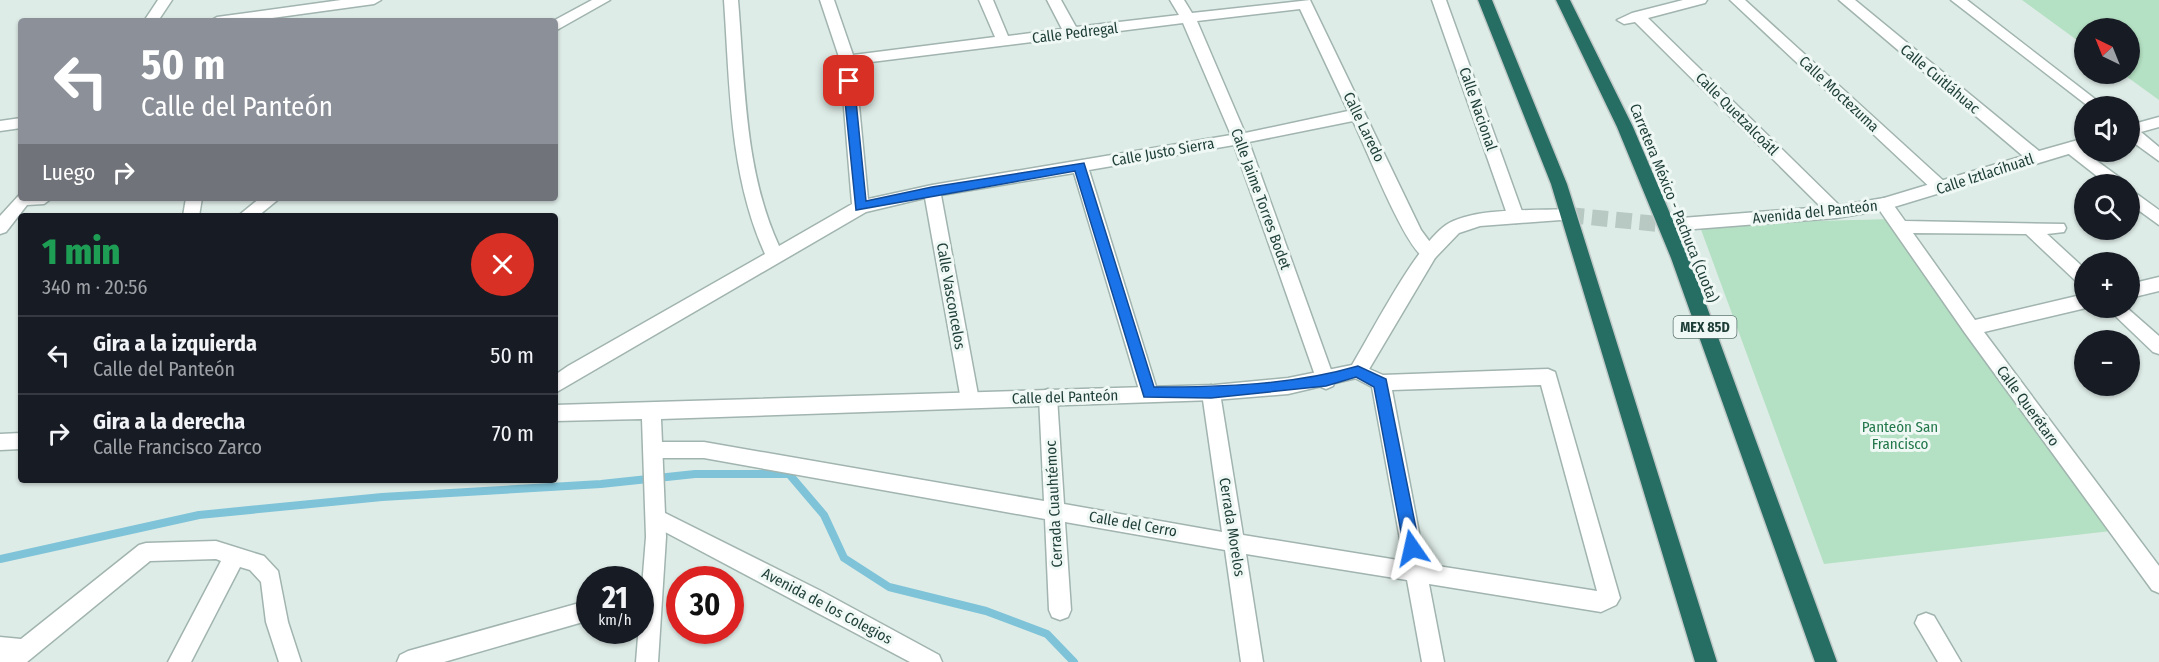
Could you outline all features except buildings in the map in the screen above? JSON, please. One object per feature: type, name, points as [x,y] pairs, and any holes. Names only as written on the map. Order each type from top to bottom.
[{"type":"highway","points":[[1485,0],[1559,184],[1706,662]]},
{"type":"highway","name":"Carretera México - Pachuca (Cuota)","points":[[1563,0],[1625,127],[1680,258],[1826,662]]},
{"type":"street","points":[[154,18],[165,0]]},
{"type":"street","points":[[239,18],[343,2],[374,0]]},
{"type":"street","points":[[558,24],[603,0]]},
{"type":"street","points":[[730,0],[747,175],[764,237],[775,256]]},
{"type":"street","points":[[830,0],[847,60],[861,207]]},
{"type":"street","points":[[986,0],[1004,42]]},
{"type":"street","points":[[1054,0],[1072,34]]},
{"type":"street","name":"Calle Jaime Torres Bodet","points":[[1177,0],[1189,20],[1240,139],[1326,381]]},
{"type":"street","name":"Calle Nacional","points":[[1439,0],[1516,217]]},
{"type":"street","name":"Calle Quetzalcoátl","points":[[1700,0],[1631,18],[1836,212]]},
{"type":"street","name":"Calle Moctezuma","points":[[1737,0],[1941,188]]},
{"type":"street","name":"Calle Cuitláhuac","points":[[1846,0],[2035,157]]},
{"type":"street","points":[[1959,0],[2084,96]]},
{"type":"street","name":"Calle Pedregal","points":[[847,60],[1189,20],[1303,2]]},
{"type":"street","name":"Calle Laredo","points":[[1303,2],[1359,114],[1414,233],[1429,253]]},
{"type":"street","name":"Calle Justo Sierra","points":[[558,383],[861,207],[932,191],[1240,139],[1359,114]]},
{"type":"street","points":[[2140,128],[2159,122]]},
{"type":"street","points":[[0,126],[18,123]]},
{"type":"street","points":[[2140,139],[2159,155]]},
{"type":"street","name":"Calle Iztlacíhuatl","points":[[1884,204],[2074,146]]},
{"type":"street","points":[[2095,162],[2107,174]]},
{"type":"street","points":[[1080,166],[1149,393]]},
{"type":"street","name":"Calle Vasconcelos","points":[[932,191],[970,400]]},
{"type":"street","points":[[0,228],[21,201]]},
{"type":"street","points":[[250,213],[268,201]]},
{"type":"street","points":[[2140,203],[2159,219]]},
{"type":"street","name":"Avenida del Panteón","points":[[1669,225],[1836,212],[1884,204],[1900,227]]},
{"type":"street","points":[[1433,662],[1381,383],[1358,371],[1429,253],[1454,230],[1479,220],[1568,215]]},
{"type":"street","points":[[1900,227],[2032,230],[2058,228]]},
{"type":"street","name":"Calle Querétaro","points":[[1900,227],[1971,328],[2159,583]]},
{"type":"street","points":[[2032,230],[2074,269]]},
{"type":"street","points":[[2140,289],[2159,284]]},
{"type":"street","points":[[1971,328],[2074,304]]},
{"type":"street","points":[[2127,318],[2159,347]]},
{"type":"street","name":"Calle del Panteón","points":[[558,413],[651,412],[1149,393],[1211,393],[1326,381],[1358,371]]},
{"type":"street","name":"Calle del Cerro","points":[[656,469],[704,450],[1235,543],[1601,602],[1609,598],[1548,377],[1381,383]]},
{"type":"street","name":"Cerrada Morelos","points":[[1211,393],[1252,662]]},
{"type":"street","name":"Cerrada Cuauhtémoc","points":[[1048,398],[1060,610]]},
{"type":"street","points":[[651,412],[657,518],[651,566]]},
{"type":"street","points":[[0,442],[18,441]]},
{"type":"street","name":"Avenida de los Colegios","points":[[657,518],[814,598],[931,662]]},
{"type":"street","points":[[0,647],[18,656],[147,552],[216,550],[257,563],[271,578],[277,622],[290,662]]},
{"type":"street","points":[[179,662],[235,556]]},
{"type":"street","points":[[408,662],[576,614]]},
{"type":"street","points":[[1926,623],[1950,662]]},
{"type":"street","points":[[647,644],[647,662]]},
{"type":"green space","points":[[2022,0],[2159,0],[2159,100],[2137,84],[2140,84],[2140,18],[2074,18],[2074,38]]},
{"type":"green space","name":"Panteón San Francisco","points":[[1892,219],[2111,531],[1824,564],[1699,224]]},
{"type":"waterway","points":[[0,559],[199,515],[382,497],[601,484],[695,474],[789,474],[824,515],[844,558],[889,587],[986,611],[1047,634],[1074,662]]},
{"type":"tunnel","points":[[1568,215],[1669,225]]},
{"type":"route","points":[[849,81],[861,207],[932,191],[1080,166],[1149,393],[1211,393],[1326,381],[1358,371],[1381,383],[1412,548]]}]
